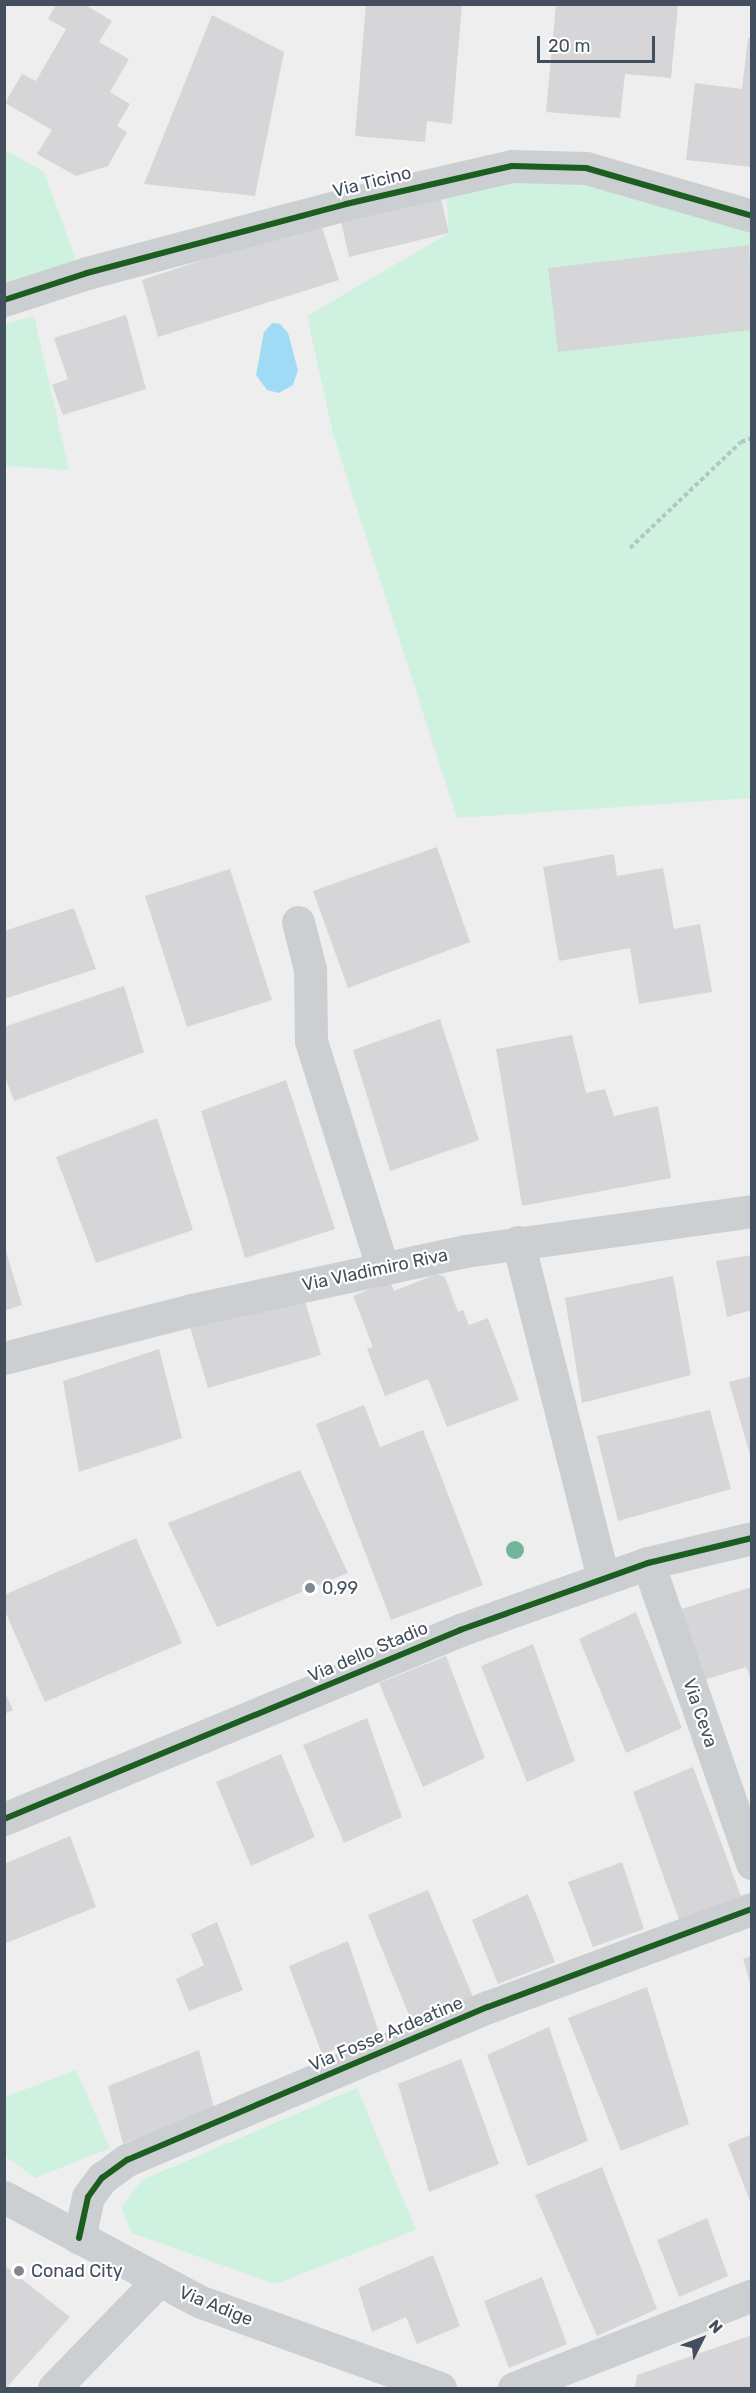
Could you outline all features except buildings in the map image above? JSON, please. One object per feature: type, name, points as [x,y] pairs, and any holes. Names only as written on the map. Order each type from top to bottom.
[{"type":"street","name":"Via Ticino","points":[[4,300],[87,273],[346,204],[512,166],[586,168],[752,216]]},
{"type":"street","points":[[298,922],[310,969],[311,1041],[383,1269]]},
{"type":"street","name":"Via Vladimiro Riva","points":[[4,1358],[192,1310],[518,1242],[752,1210]]},
{"type":"street","points":[[518,1242],[603,1578]]},
{"type":"street","name":"Via dello Stadio","points":[[4,1819],[460,1630],[648,1563],[752,1538]]},
{"type":"street","name":"Via Ceva","points":[[648,1563],[752,1863]]},
{"type":"street","name":"Via Fosse Ardeatine","points":[[79,2238],[87,2197],[102,2178],[127,2160],[488,2007],[752,1909]]},
{"type":"street","name":"Via Adige","points":[[4,2197],[158,2282],[201,2302],[440,2388]]},
{"type":"street","points":[[54,2388],[158,2282]]},
{"type":"street","points":[[514,2388],[752,2295]]},
{"type":"path","points":[[630,548],[741,442],[752,438]]},
{"type":"green space","points":[[4,149],[44,172],[76,260],[4,284]]},
{"type":"green space","points":[[595,170],[751,225],[751,798],[457,818],[333,434],[307,316],[449,233],[445,179]]},
{"type":"green space","points":[[34,316],[69,470],[5,466],[5,324]]},
{"type":"green space","points":[[76,2070],[110,2148],[35,2178],[5,2156],[5,2097]]},
{"type":"green space","points":[[357,2088],[416,2230],[275,2284],[132,2233],[121,2207],[142,2180]]},
{"type":"water","points":[[272,323],[280,324],[288,333],[298,370],[293,385],[279,393],[267,390],[256,375],[264,332]]},
{"type":"cycle path","points":[[4,300],[87,273],[346,204],[512,166],[586,168],[752,216]]},
{"type":"cycle path","points":[[4,1819],[460,1630],[648,1563],[752,1538]]},
{"type":"cycle path","points":[[79,2238],[88,2197],[102,2178],[127,2160],[488,2007],[752,1909]]},
{"type":"place","name":"0,99","points":[[310,1588]]},
{"type":"place","name":"Conad City","points":[[19,2271]]}]
